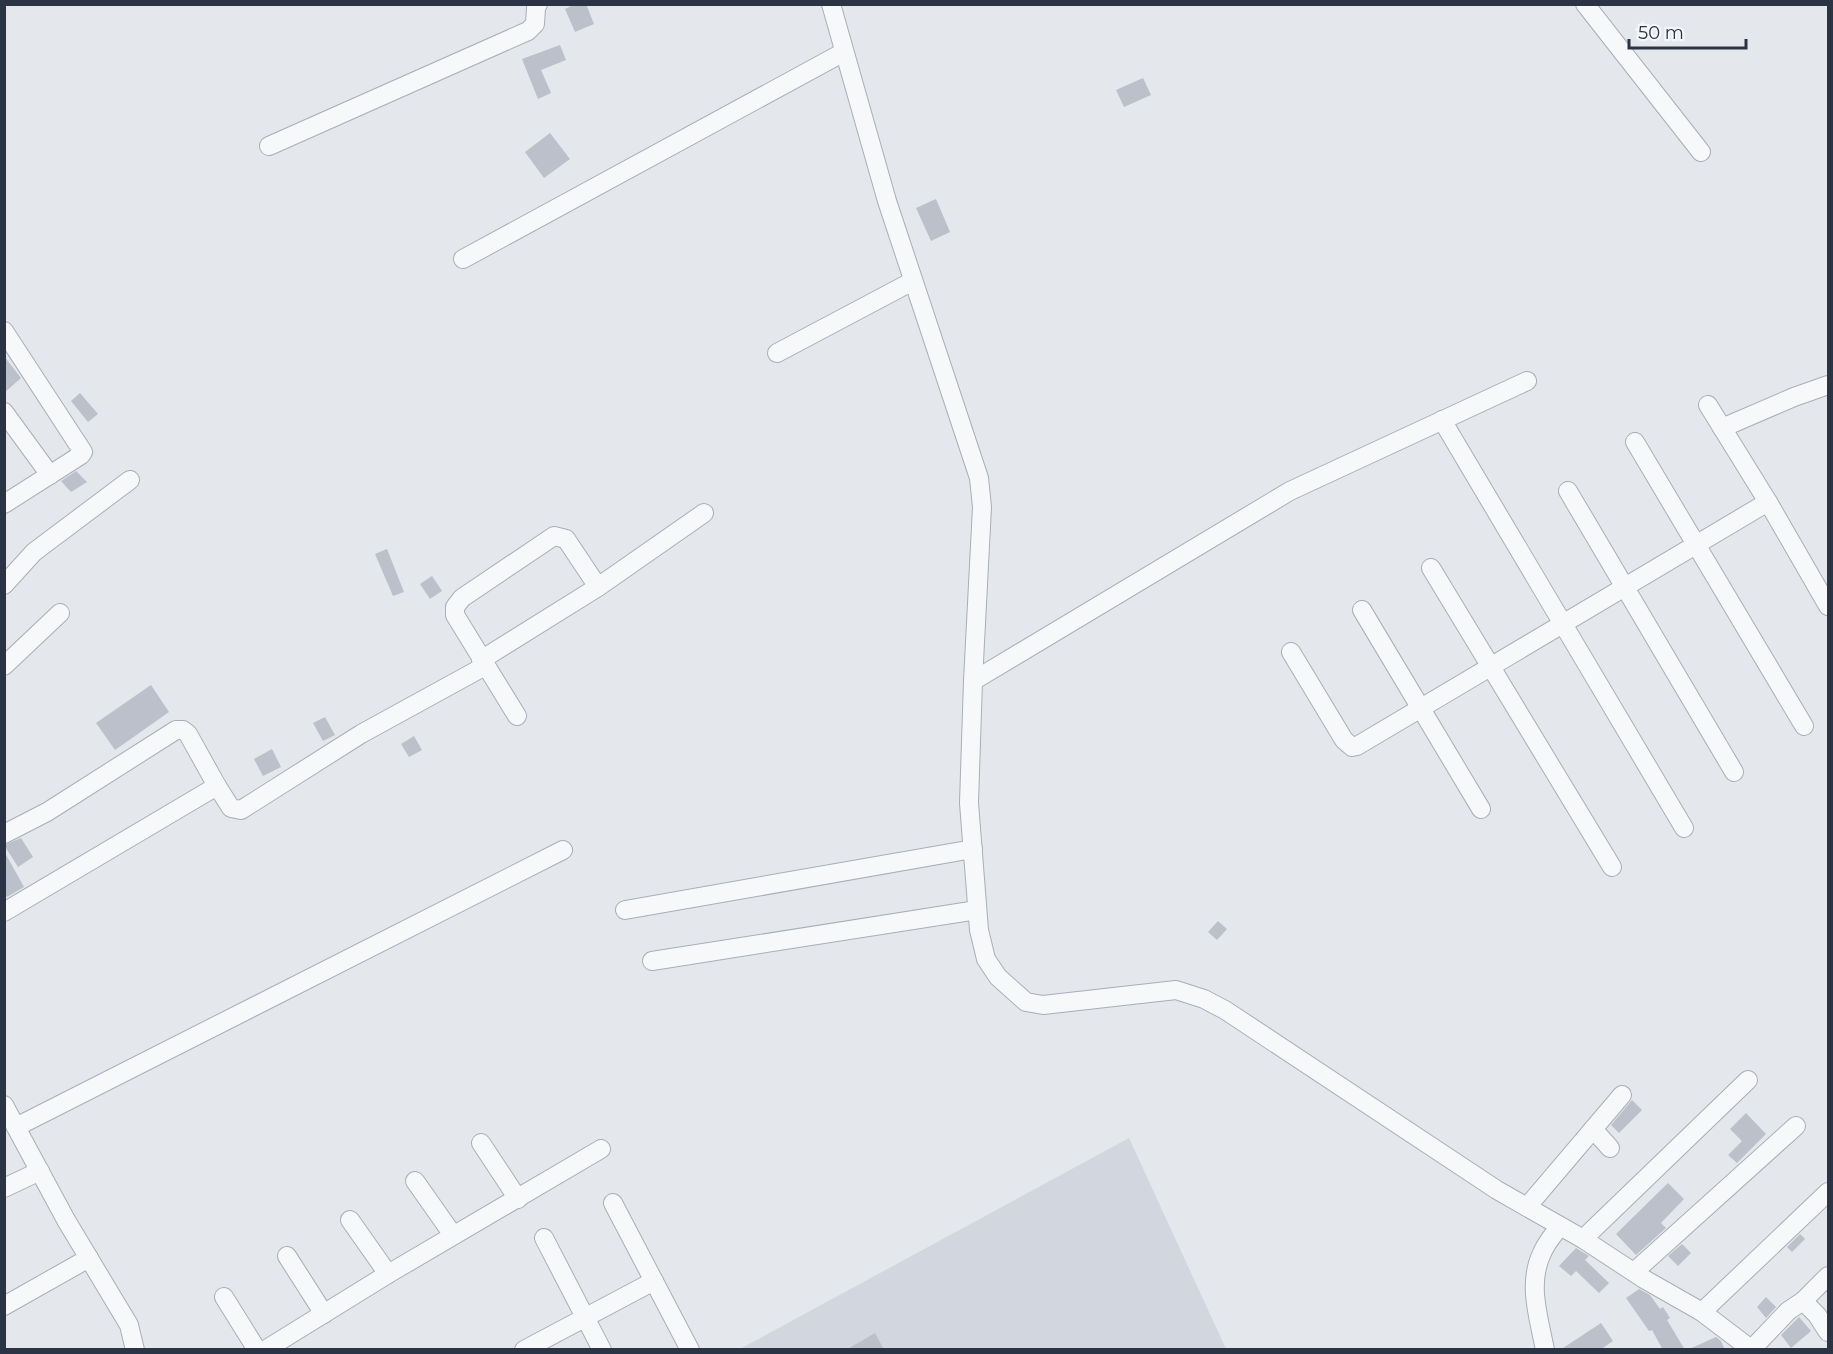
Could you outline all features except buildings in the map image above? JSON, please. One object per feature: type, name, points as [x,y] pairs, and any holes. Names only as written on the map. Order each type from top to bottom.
[{"type":"street","points":[[269,146],[528,31],[535,24],[538,4]]},
{"type":"street","points":[[831,4],[877,169],[979,478],[982,507],[969,803],[979,930],[986,959],[998,977],[1012,992],[1026,1002],[1043,1005],[1176,990],[1204,999],[1225,1010],[1497,1190],[1583,1239],[1702,1312],[1748,1348],[1788,1311],[1803,1301],[1828,1276]]},
{"type":"street","points":[[1585,4],[1701,152]]},
{"type":"street","points":[[463,259],[844,52]]},
{"type":"street","points":[[777,352],[913,281]]},
{"type":"street","points":[[4,332],[82,450],[81,455],[4,504]]},
{"type":"street","points":[[973,681],[1290,491],[1527,381]]},
{"type":"street","points":[[1722,428],[1828,384]]},
{"type":"street","points":[[1708,405],[1828,606]]},
{"type":"street","points":[[4,412],[50,475]]},
{"type":"street","points":[[1442,420],[1684,828]]},
{"type":"street","points":[[1635,442],[1804,726]]},
{"type":"street","points":[[4,585],[34,552],[130,480]]},
{"type":"street","points":[[1568,491],[1734,772]]},
{"type":"street","points":[[1291,652],[1344,740],[1352,747],[1768,502]]},
{"type":"street","points":[[4,834],[47,812],[176,730],[183,730],[188,734],[231,808],[241,810],[361,734],[483,663],[705,513]]},
{"type":"street","points":[[517,716],[455,615],[455,607],[462,598],[554,536],[566,539],[598,587]]},
{"type":"street","points":[[1431,568],[1612,867]]},
{"type":"street","points":[[1362,610],[1481,809]]},
{"type":"street","points":[[4,666],[60,613]]},
{"type":"street","points":[[4,912],[217,786]]},
{"type":"street","points":[[625,910],[973,849]]},
{"type":"street","points":[[16,1127],[563,850]]},
{"type":"street","points":[[651,961],[977,910]]},
{"type":"street","points":[[1583,1239],[1748,1080]]},
{"type":"street","points":[[1527,1207],[1622,1095]]},
{"type":"street","points":[[4,1105],[129,1325],[135,1350]]},
{"type":"street","points":[[1634,1272],[1796,1126]]},
{"type":"street","points":[[1593,1129],[1610,1148]]},
{"type":"street","points":[[481,1143],[518,1199]]},
{"type":"street","points":[[265,1350],[453,1235],[601,1149]]},
{"type":"street","points":[[4,1188],[40,1171]]},
{"type":"street","points":[[415,1181],[453,1235]]},
{"type":"street","points":[[1702,1312],[1828,1192]]},
{"type":"street","points":[[613,1203],[690,1350]]},
{"type":"street","points":[[350,1220],[388,1274]]},
{"type":"street","points":[[1545,1350],[1534,1296],[1535,1279],[1542,1252],[1560,1226]]},
{"type":"street","points":[[544,1238],[602,1350]]},
{"type":"street","points":[[287,1256],[324,1314]]},
{"type":"street","points":[[4,1306],[89,1258]]},
{"type":"street","points":[[524,1350],[654,1281]]},
{"type":"street","points":[[224,1298],[257,1350]]},
{"type":"street","points":[[1803,1301],[1817,1315],[1828,1332]]},
{"type":"shaded area","points":[[1129,1138],[1226,1349],[738,1350]]}]
